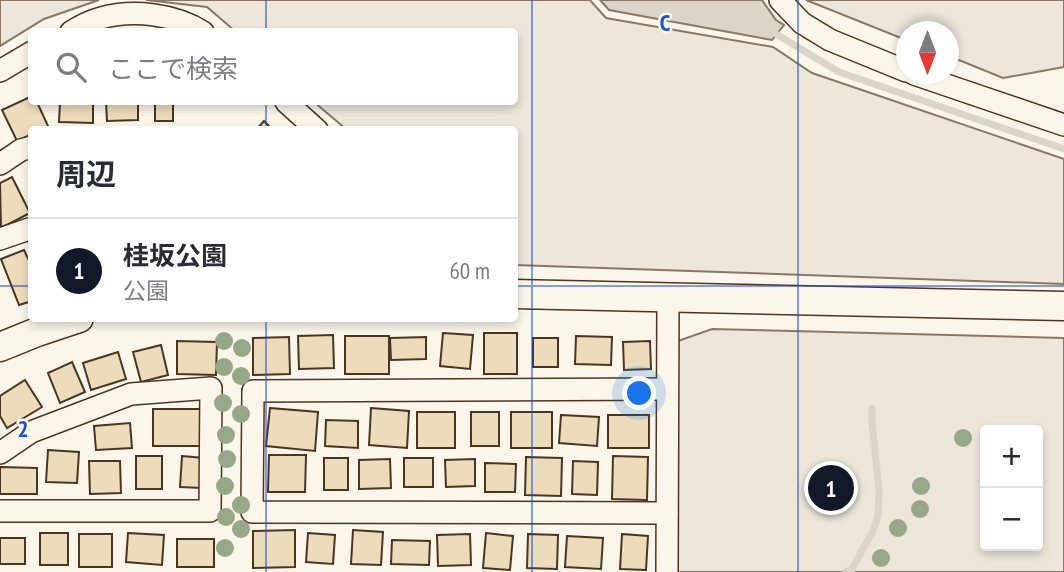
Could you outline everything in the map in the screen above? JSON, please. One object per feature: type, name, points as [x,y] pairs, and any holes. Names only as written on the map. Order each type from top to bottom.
[{"type":"street","points":[[780,0],[802,23],[830,40],[896,67]]},
{"type":"street","points":[[80,28],[101,18],[135,13],[161,16],[197,28]]},
{"type":"street","points":[[0,71],[28,54]]},
{"type":"street","points":[[943,84],[1064,125]]},
{"type":"street","points":[[289,105],[313,126]]},
{"type":"street","points":[[0,164],[28,149]]},
{"type":"street","points":[[0,239],[28,229]]},
{"type":"street","points":[[518,294],[1064,306]]},
{"type":"street","points":[[667,572],[668,297]]},
{"type":"street","points":[[0,347],[67,322]]},
{"type":"street","points":[[0,453],[31,432],[131,394],[211,388],[210,511],[0,511]]},
{"type":"street","points":[[667,389],[253,391],[252,498],[252,512],[667,513]]},
{"type":"shaded area","points":[[0,0],[99,0],[44,19],[0,46]]},
{"type":"shaded area","points":[[146,0],[590,0],[606,18],[773,47],[812,73],[1064,159],[1064,284],[518,265],[518,126],[342,126],[318,105],[518,105],[518,28],[232,28],[207,7]]},
{"type":"shaded area","points":[[600,0],[762,0],[776,20],[784,25],[772,40],[609,10]]},
{"type":"shaded area","points":[[806,0],[1064,0],[1064,67],[1003,78],[959,60],[959,21],[896,21],[896,36]]},
{"type":"shaded area","points":[[712,329],[1064,338],[1064,572],[677,572],[678,341]]},
{"type":"building","points":[[28,98],[28,105],[38,105],[48,126],[28,126],[28,136],[17,141],[2,110]]},
{"type":"building","points":[[60,105],[93,105],[93,123],[59,122]]},
{"type":"building","points":[[106,105],[138,105],[138,120],[107,121]]},
{"type":"building","points":[[155,105],[173,105],[173,121],[155,121]]},
{"type":"building","points":[[12,177],[28,209],[28,214],[1,228],[0,183]]},
{"type":"building","points":[[24,250],[28,258],[28,302],[19,305],[1,259]]},
{"type":"building","points":[[443,333],[473,335],[470,369],[440,366]]},
{"type":"building","points":[[484,333],[517,333],[517,374],[484,374]]},
{"type":"building","points":[[333,335],[334,368],[299,369],[298,336]]},
{"type":"building","points":[[345,336],[389,336],[389,374],[345,374]]},
{"type":"building","points":[[576,336],[612,337],[611,365],[575,364]]},
{"type":"building","points":[[289,337],[290,374],[253,375],[253,338]]},
{"type":"building","points":[[426,337],[426,359],[391,360],[390,338]]},
{"type":"building","points":[[533,338],[558,338],[558,367],[533,367]]},
{"type":"building","points":[[177,341],[217,342],[216,375],[177,374]]},
{"type":"building","points":[[650,341],[651,369],[624,370],[623,342]]},
{"type":"building","points":[[161,345],[168,375],[141,382],[133,352]]},
{"type":"building","points":[[118,352],[126,379],[91,390],[83,363]]},
{"type":"building","points":[[72,362],[85,392],[60,403],[48,373]]},
{"type":"building","points":[[25,380],[42,407],[7,428],[0,416],[0,396]]},
{"type":"building","points":[[270,408],[318,412],[315,451],[266,446]]},
{"type":"building","points":[[371,408],[409,411],[407,448],[369,445]]},
{"type":"building","points":[[153,409],[201,409],[201,446],[153,446]]},
{"type":"building","points":[[417,412],[455,412],[455,448],[417,448]]},
{"type":"building","points":[[471,412],[499,412],[499,446],[471,446]]},
{"type":"building","points":[[511,412],[552,412],[552,448],[511,448]]},
{"type":"building","points":[[561,415],[599,417],[597,446],[559,443]]},
{"type":"building","points":[[608,415],[649,415],[649,448],[608,448]]},
{"type":"building","points":[[326,420],[358,421],[358,448],[325,446]]},
{"type":"building","points":[[130,423],[132,448],[96,450],[94,426]]},
{"type":"building","points":[[48,450],[79,452],[77,483],[46,482]]},
{"type":"building","points":[[269,455],[306,455],[305,492],[268,492]]},
{"type":"building","points":[[136,456],[162,456],[162,489],[136,489]]},
{"type":"building","points":[[182,456],[204,458],[201,488],[180,487]]},
{"type":"building","points":[[613,456],[648,457],[647,500],[612,499]]},
{"type":"building","points":[[526,457],[562,458],[561,496],[525,495]]},
{"type":"building","points":[[324,458],[348,458],[348,490],[324,490]]},
{"type":"building","points":[[404,458],[433,458],[433,487],[404,487]]},
{"type":"building","points":[[390,459],[391,488],[359,489],[359,460]]},
{"type":"building","points":[[475,459],[475,486],[446,487],[445,460]]},
{"type":"building","points":[[89,461],[120,461],[121,493],[90,494]]},
{"type":"building","points":[[573,461],[598,462],[597,495],[572,494]]},
{"type":"building","points":[[485,463],[516,464],[515,492],[485,492]]},
{"type":"building","points":[[0,467],[37,468],[37,494],[0,494]]},
{"type":"building","points":[[295,530],[295,567],[253,568],[253,531]]},
{"type":"building","points":[[353,530],[383,532],[381,565],[351,564]]},
{"type":"building","points":[[40,533],[68,533],[68,565],[40,565]]},
{"type":"building","points":[[128,533],[164,535],[162,565],[126,562]]},
{"type":"building","points":[[308,533],[335,535],[333,564],[306,562]]},
{"type":"building","points":[[486,533],[513,536],[510,570],[483,568]]},
{"type":"building","points":[[79,534],[112,534],[112,567],[79,567]]},
{"type":"building","points":[[470,534],[471,565],[438,566],[437,535]]},
{"type":"building","points":[[528,534],[558,535],[557,569],[527,568]]},
{"type":"building","points":[[622,534],[648,536],[646,570],[620,569]]},
{"type":"building","points":[[567,536],[603,538],[601,569],[565,567]]},
{"type":"building","points":[[0,538],[25,538],[25,564],[0,564]]},
{"type":"building","points":[[177,539],[214,539],[214,567],[177,567]]},
{"type":"building","points":[[392,540],[430,541],[429,565],[391,564]]},
{"type":"waterway","points":[[776,34],[839,72],[1064,149]]},
{"type":"waterway","points":[[846,572],[852,569],[873,531],[878,516],[879,490],[872,408]]},
{"type":"place","name":"桂坂公園","points":[[831,488]]}]
